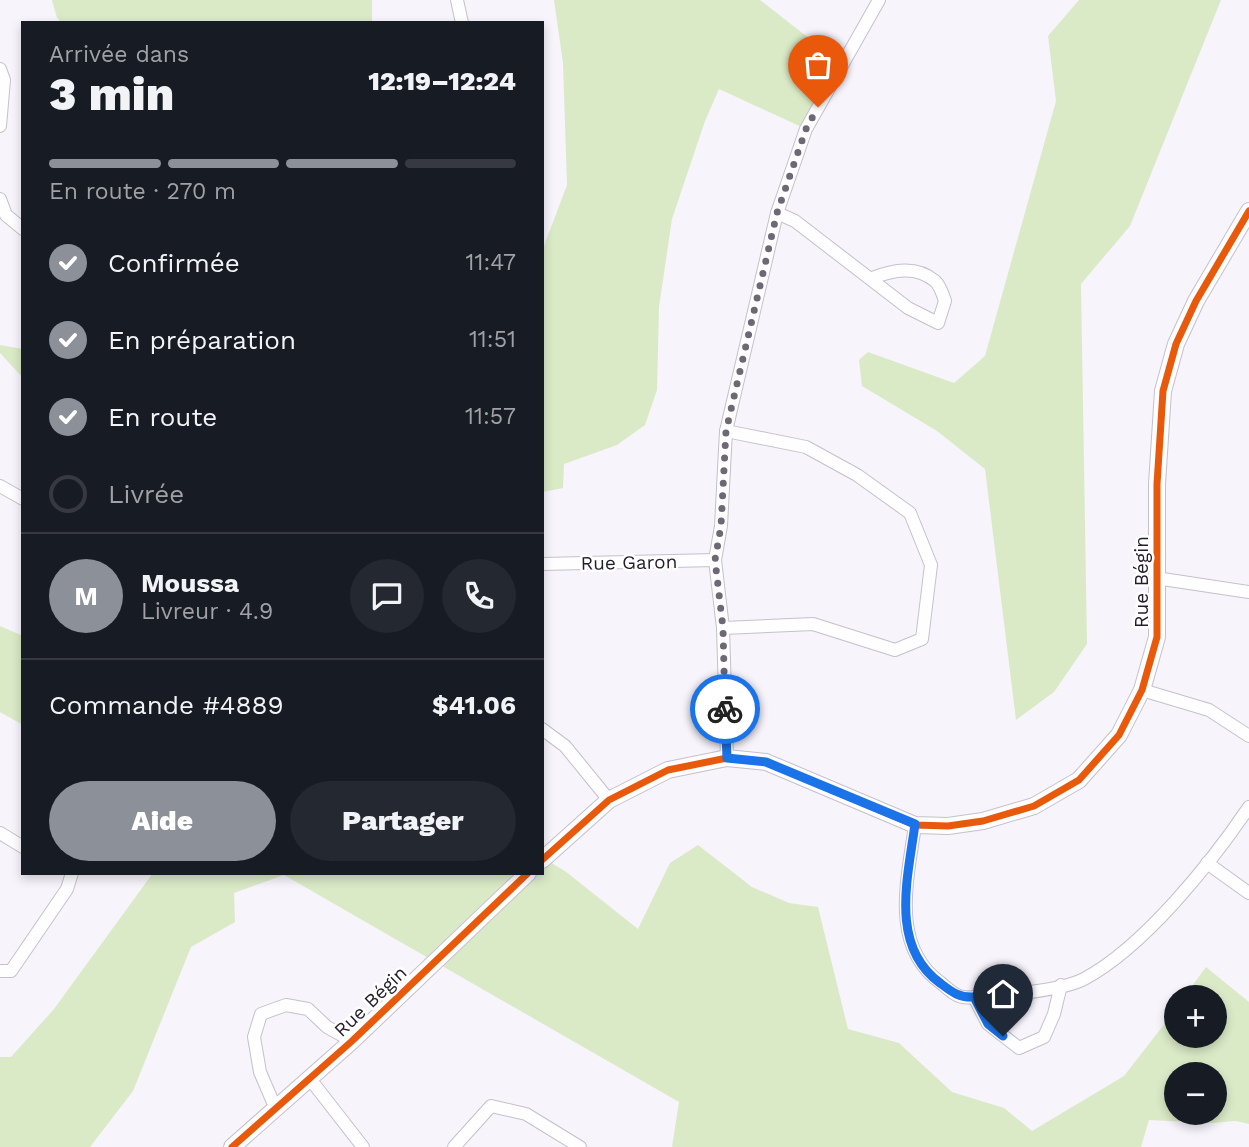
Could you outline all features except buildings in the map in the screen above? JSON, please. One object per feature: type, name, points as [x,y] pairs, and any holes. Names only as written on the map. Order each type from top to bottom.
[{"type":"street","points":[[457,0],[462,21]]},
{"type":"street","points":[[727,758],[723,628],[715,560],[721,526],[726,431],[777,213],[806,129],[880,0]]},
{"type":"street","points":[[0,69],[4,80],[0,126]]},
{"type":"street","points":[[0,199],[6,215],[21,227]]},
{"type":"street","name":"Rue Bégin","points":[[544,858],[609,800],[668,769],[727,758],[766,762],[915,824],[948,826],[984,821],[1034,806],[1079,780],[1119,735],[1142,690],[1157,637],[1157,484],[1163,391],[1176,344],[1191,312],[1249,211]]},
{"type":"street","points":[[777,213],[794,220],[908,308],[938,323],[945,301],[936,282],[912,270],[892,270],[872,278]]},
{"type":"street","points":[[723,628],[813,624],[895,650],[922,639],[931,565],[910,513],[857,475],[806,447],[726,431]]},
{"type":"street","points":[[0,486],[21,498]]},
{"type":"street","name":"Rue Garon","points":[[544,564],[715,560]]},
{"type":"street","points":[[1156,578],[1249,592]]},
{"type":"street","points":[[1142,690],[1209,710],[1249,736]]},
{"type":"street","points":[[544,730],[565,746],[609,800]]},
{"type":"street","points":[[915,824],[904,910],[911,944],[928,974],[960,998],[1025,993],[1082,980],[1132,945],[1226,841],[1249,807]]},
{"type":"street","points":[[0,833],[21,846]]},
{"type":"street","points":[[1207,863],[1249,893]]},
{"type":"street","points":[[0,971],[11,971],[67,889],[69,875]]},
{"type":"street","name":"Rue Bégin","points":[[232,1147],[352,1041],[526,875]]},
{"type":"street","points":[[974,997],[988,1024],[1019,1048],[1044,1037],[1054,1014],[1061,985]]},
{"type":"street","points":[[275,1107],[260,1072],[254,1037],[261,1014],[286,1005],[308,1009],[327,1027],[352,1041]]},
{"type":"street","points":[[310,1079],[363,1147]]},
{"type":"street","points":[[454,1147],[491,1106],[526,1114],[580,1147]]},
{"type":"green space","points":[[52,0],[372,0],[372,21],[60,21]]},
{"type":"green space","points":[[554,0],[760,0],[842,64],[806,129],[719,89],[705,121],[672,219],[659,307],[657,390],[645,425],[617,445],[564,464],[563,488],[544,492],[544,246],[567,185],[563,63]]},
{"type":"green space","points":[[1079,0],[1221,0],[1130,226],[1081,284],[1087,644],[1054,692],[1016,720],[985,469],[937,431],[862,386],[859,360],[868,352],[954,383],[985,356],[1056,101],[1048,36]]},
{"type":"green space","points":[[0,345],[21,349],[21,376],[0,353]]},
{"type":"green space","points":[[0,626],[21,635],[21,724],[0,712]]},
{"type":"green space","points":[[698,845],[752,887],[789,903],[818,907],[848,1029],[899,1043],[952,1092],[1004,1108],[1032,1131],[1124,1076],[1164,1024],[1164,1048],[1227,1048],[1227,985],[1193,985],[1206,967],[1249,1002],[1249,1124],[1227,1122],[1227,1062],[1164,1062],[1164,1121],[1149,1120],[1141,1147],[672,1147],[679,1102],[284,875],[544,875],[544,859],[565,871],[638,929],[670,863]]},
{"type":"green space","points":[[152,875],[284,875],[234,893],[235,922],[191,947],[133,1091],[90,1147],[0,1147],[0,1057],[11,1057],[54,1009]]},
{"type":"cycle path","points":[[544,858],[609,800],[668,770],[727,758],[766,762],[915,825],[948,826],[983,821],[1034,806],[1079,780],[1119,735],[1142,690],[1157,637],[1157,484],[1163,391],[1176,344],[1196,301],[1249,211]]},
{"type":"cycle path","points":[[232,1147],[352,1041],[526,875]]},
{"type":"way so far","points":[[725,709],[723,628],[715,560],[721,526],[726,431],[777,213],[806,129],[818,107]]},
{"type":"route","points":[[725,709],[727,758],[766,762],[915,824],[904,910],[911,944],[928,974],[960,998],[974,997],[988,1024],[1003,1036]]}]
